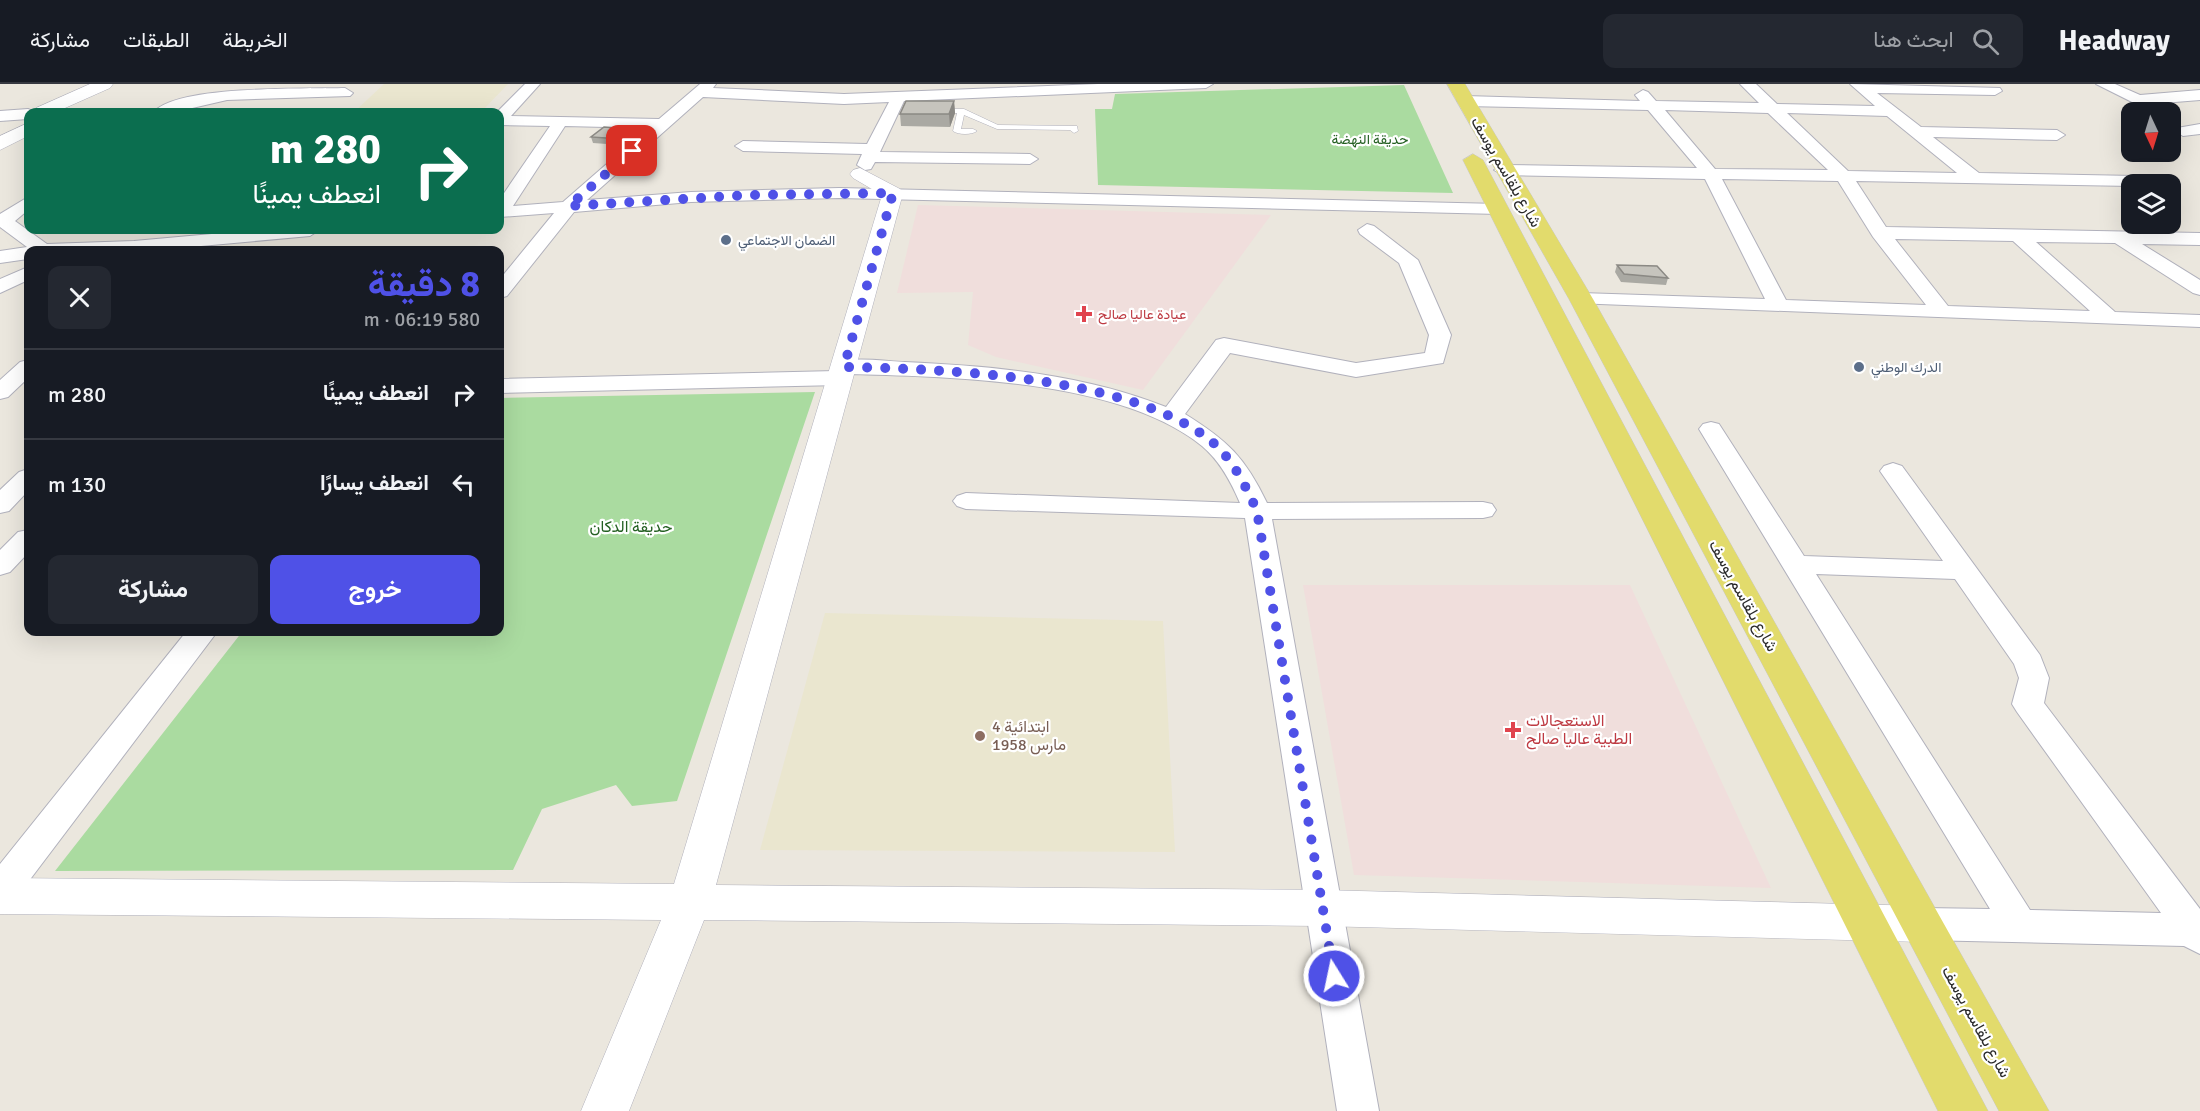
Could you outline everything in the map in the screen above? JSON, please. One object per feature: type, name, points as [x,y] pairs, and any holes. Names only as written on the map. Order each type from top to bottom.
[{"type":"main road","name":"شارع بلقاسم يوسف","points":[[1433,84],[1869,922],[1964,1111]]},
{"type":"main road","name":"شارع بلقاسم يوسف","points":[[1460,93],[1503,170],[1581,299],[2025,1111]]},
{"type":"street","points":[[51,108],[104,84]]},
{"type":"street","points":[[72,108],[123,84]]},
{"type":"street","points":[[222,108],[254,84]]},
{"type":"street","points":[[504,115],[533,84]]},
{"type":"street","points":[[504,287],[569,206],[704,88],[815,99],[906,99],[1206,84]]},
{"type":"street","points":[[1634,84],[1712,174],[1779,306]]},
{"type":"street","points":[[1747,84],[1844,176],[1880,233],[1942,312]]},
{"type":"street","points":[[2103,84],[2138,100],[2200,95]]},
{"type":"street","points":[[1859,86],[1995,91]]},
{"type":"street","points":[[1859,86],[1974,178]]},
{"type":"street","points":[[171,108],[184,102],[350,88]]},
{"type":"street","points":[[330,106],[350,88]]},
{"type":"street","points":[[1460,93],[1650,104],[1890,111]]},
{"type":"street","points":[[863,168],[906,99]]},
{"type":"street","points":[[0,116],[24,116]]},
{"type":"street","points":[[0,132],[24,118]]},
{"type":"street","points":[[504,119],[663,123]]},
{"type":"street","points":[[504,206],[561,121]]},
{"type":"street","points":[[2183,130],[2200,129]]},
{"type":"street","points":[[0,144],[24,131]]},
{"type":"street","points":[[1916,132],[2057,135]]},
{"type":"street","points":[[743,146],[863,168],[893,193],[1499,208]]},
{"type":"street","points":[[504,212],[703,196],[863,168],[1030,159]]},
{"type":"street","points":[[1503,170],[2121,182]]},
{"type":"street","points":[[605,1111],[689,904],[893,193]]},
{"type":"street","points":[[24,205],[3,221],[39,246]]},
{"type":"street","points":[[1171,417],[1224,345],[1356,370],[1435,358],[1440,335],[1408,260],[1367,230]]},
{"type":"street","points":[[1880,233],[2200,239]]},
{"type":"street","points":[[50,246],[65,234]]},
{"type":"street","points":[[165,246],[179,234]]},
{"type":"street","points":[[172,246],[264,234]]},
{"type":"street","points":[[265,246],[277,234]]},
{"type":"street","points":[[2018,236],[2110,318]]},
{"type":"street","points":[[2120,238],[2200,289]]},
{"type":"street","points":[[0,257],[24,254]]},
{"type":"street","points":[[0,287],[24,275]]},
{"type":"street","points":[[1581,299],[2200,321]]},
{"type":"street","points":[[2176,321],[2200,342]]},
{"type":"street","points":[[504,386],[921,369],[1041,382],[1111,396],[1171,417],[1210,441],[1241,475],[1257,511],[1322,908],[1358,1111]]},
{"type":"street","points":[[0,392],[24,371]]},
{"type":"street","points":[[1711,429],[2020,926]]},
{"type":"street","points":[[1893,471],[2029,662],[2034,678],[2028,704],[2198,932]]},
{"type":"street","points":[[0,505],[24,481]]},
{"type":"street","points":[[966,501],[1257,511],[1483,510]]},
{"type":"street","points":[[0,566],[24,542]]},
{"type":"street","points":[[1795,565],[1963,570]]},
{"type":"street","points":[[0,891],[199,636]]},
{"type":"street","points":[[0,896],[1322,908],[2198,932]]},
{"type":"lane","points":[[950,111],[961,111],[997,127],[1074,128],[1074,131]]},
{"type":"lane","points":[[961,111],[957,131],[973,131]]},
{"type":"shaded area","points":[[384,84],[508,84],[485,108],[358,108]]},
{"type":"shaded area","name":"عيادة عاليا صالح","points":[[918,205],[1271,215],[1143,390],[996,357],[968,345],[973,292],[897,293]]},
{"type":"shaded area","name":"الاستعجالات الطبية عاليا صالح","points":[[1303,585],[1630,585],[1771,888],[1354,875]]},
{"type":"shaded area","name":"ابتدائية 4 مارس 1958","points":[[825,613],[1163,621],[1175,852],[760,850]]},
{"type":"green space","name":"حديقة النهضة","points":[[1404,85],[1453,193],[1098,185],[1095,109],[1112,109],[1115,94]]},
{"type":"green space","name":"حديقة الدكان","points":[[815,392],[677,801],[632,806],[616,785],[542,809],[513,870],[55,871],[239,636],[504,636],[504,398]]},
{"type":"building","points":[[906,101],[954,101],[949,114],[900,114]]},
{"type":"building","points":[[604,127],[618,128],[606,138],[591,137]]},
{"type":"building","points":[[1617,265],[1657,266],[1668,278],[1624,274]]},
{"type":"place","name":"الضمان الاجتماعي","points":[[726,240]]},
{"type":"place","name":"عيادة عاليا صالح","points":[[1084,314]]},
{"type":"place","name":"الدرك الوطني","points":[[1859,367]]},
{"type":"place","name":"الاستعجالات الطبية عاليا صالح","points":[[1513,730]]},
{"type":"place","name":"ابتدائية 4 مارس 1958","points":[[980,736]]},
{"type":"route","points":[[632,151],[569,206],[691,197],[893,193],[844,367],[974,373],[1041,382],[1111,396],[1171,417],[1210,441],[1241,475],[1257,511],[1334,976]]}]
